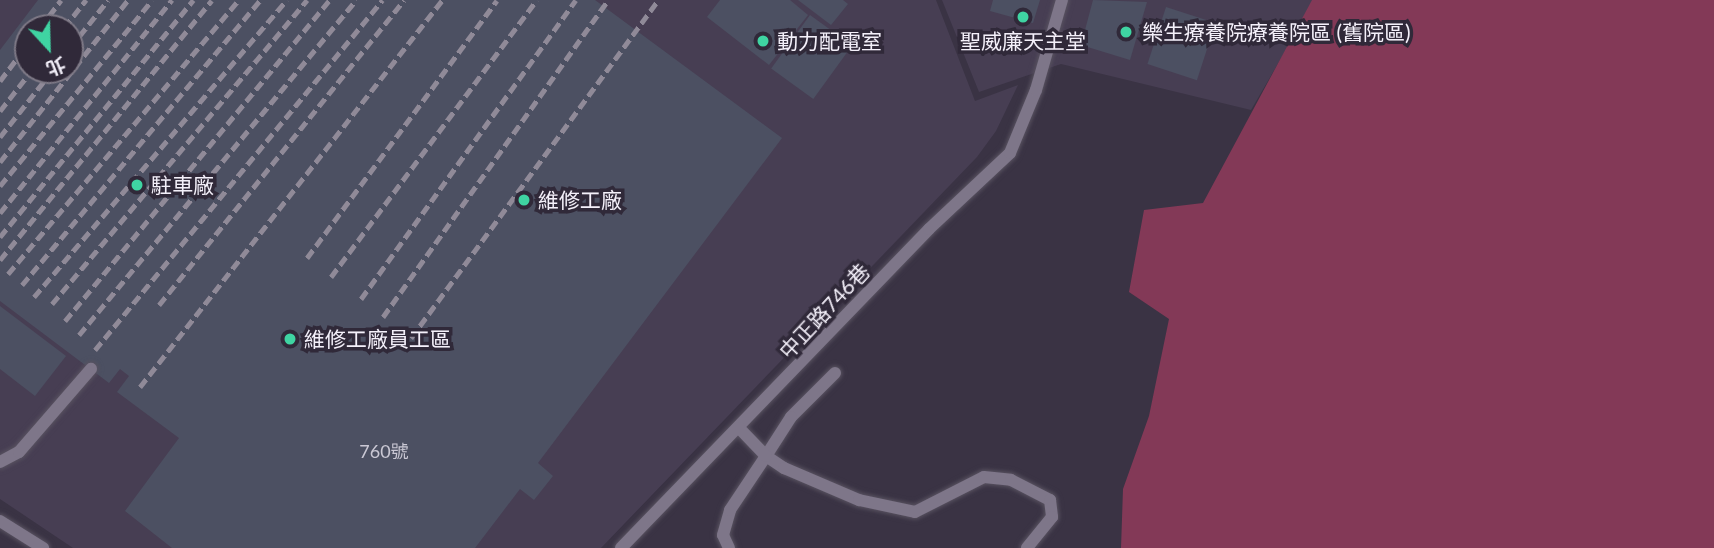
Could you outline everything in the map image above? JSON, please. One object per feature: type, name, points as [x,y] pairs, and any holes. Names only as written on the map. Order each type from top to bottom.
[{"type":"lane","name":"中正路746巷","points":[[621,548],[929,229],[1010,153],[1036,90],[1062,0]]},
{"type":"lane","points":[[0,462],[19,452],[91,369]]},
{"type":"lane","points":[[729,548],[723,535],[730,510],[791,417],[835,373]]},
{"type":"lane","points":[[739,428],[766,456],[783,468],[859,500],[915,512],[984,477],[1011,480],[1050,500],[1052,517],[1027,548]]},
{"type":"lane","points":[[0,521],[43,548]]},
{"type":"shaded area","points":[[0,0],[936,0],[975,101],[1018,85],[996,131],[977,157],[601,548],[73,548],[0,499]]},
{"type":"shaded area","name":"樂生療養院療養院區 (舊院區)","points":[[942,0],[1315,0],[1251,110],[1061,64],[979,92]]},
{"type":"shaded area","points":[[1312,0],[1714,0],[1714,548],[1121,548],[1123,489],[1149,416],[1169,319],[1129,292],[1144,210],[1203,203]]},
{"type":"building","points":[[38,0],[595,0],[782,138],[538,463],[553,476],[534,500],[520,489],[475,548],[172,548],[125,511],[179,438],[117,392],[129,376],[120,369],[109,383],[0,301],[0,50],[14,32],[14,84],[84,84],[84,14],[27,14]]},
{"type":"building","name":"動力配電室","points":[[720,0],[790,0],[808,15],[769,65],[707,17]]},
{"type":"building","points":[[798,0],[843,0],[848,4],[831,25]]},
{"type":"building","name":"聖威廉天主堂","points":[[993,0],[1040,0],[1033,23],[990,11]]},
{"type":"building","points":[[1093,0],[1147,2],[1130,60],[1081,45]]},
{"type":"building","points":[[1166,7],[1215,23],[1197,80],[1147,64]]},
{"type":"building","points":[[810,15],[852,46],[813,99],[771,68]]},
{"type":"building","points":[[0,306],[66,356],[35,396],[0,369]]},
{"type":"railway","points":[[50,14],[61,0]]},
{"type":"railway","points":[[75,14],[86,0]]},
{"type":"railway","points":[[84,30],[108,0]]},
{"type":"railway","points":[[0,162],[128,0]]},
{"type":"railway","points":[[0,186],[152,0]]},
{"type":"railway","points":[[0,213],[172,0]]},
{"type":"railway","points":[[0,237],[193,0]]},
{"type":"railway","points":[[0,260],[212,0]]},
{"type":"railway","points":[[8,274],[239,0]]},
{"type":"railway","points":[[22,285],[260,0]]},
{"type":"railway","points":[[34,297],[287,0]]},
{"type":"railway","points":[[52,304],[307,0]]},
{"type":"railway","points":[[65,321],[330,0]]},
{"type":"railway","points":[[79,335],[356,0]]},
{"type":"railway","points":[[95,350],[382,0]]},
{"type":"railway","points":[[159,305],[404,0]]},
{"type":"railway","points":[[140,387],[442,0]]},
{"type":"railway","points":[[307,258],[497,0]]},
{"type":"railway","points":[[331,277],[537,0]]},
{"type":"railway","points":[[361,299],[576,0]]},
{"type":"railway","points":[[383,317],[608,0]]},
{"type":"railway","points":[[411,338],[658,0]]},
{"type":"railway","points":[[0,81],[14,62]]},
{"type":"railway","points":[[0,111],[21,84]]},
{"type":"railway","points":[[0,137],[42,84]]},
{"type":"place","name":"聖威廉天主堂","points":[[1023,17]]},
{"type":"place","name":"樂生療養院療養院區 (舊院區)","points":[[1126,32]]},
{"type":"place","name":"動力配電室","points":[[763,41]]},
{"type":"place","name":"駐車廠","points":[[137,185]]},
{"type":"place","name":"維修工廠","points":[[524,200]]},
{"type":"place","name":"維修工廠員工區","points":[[290,339]]}]
